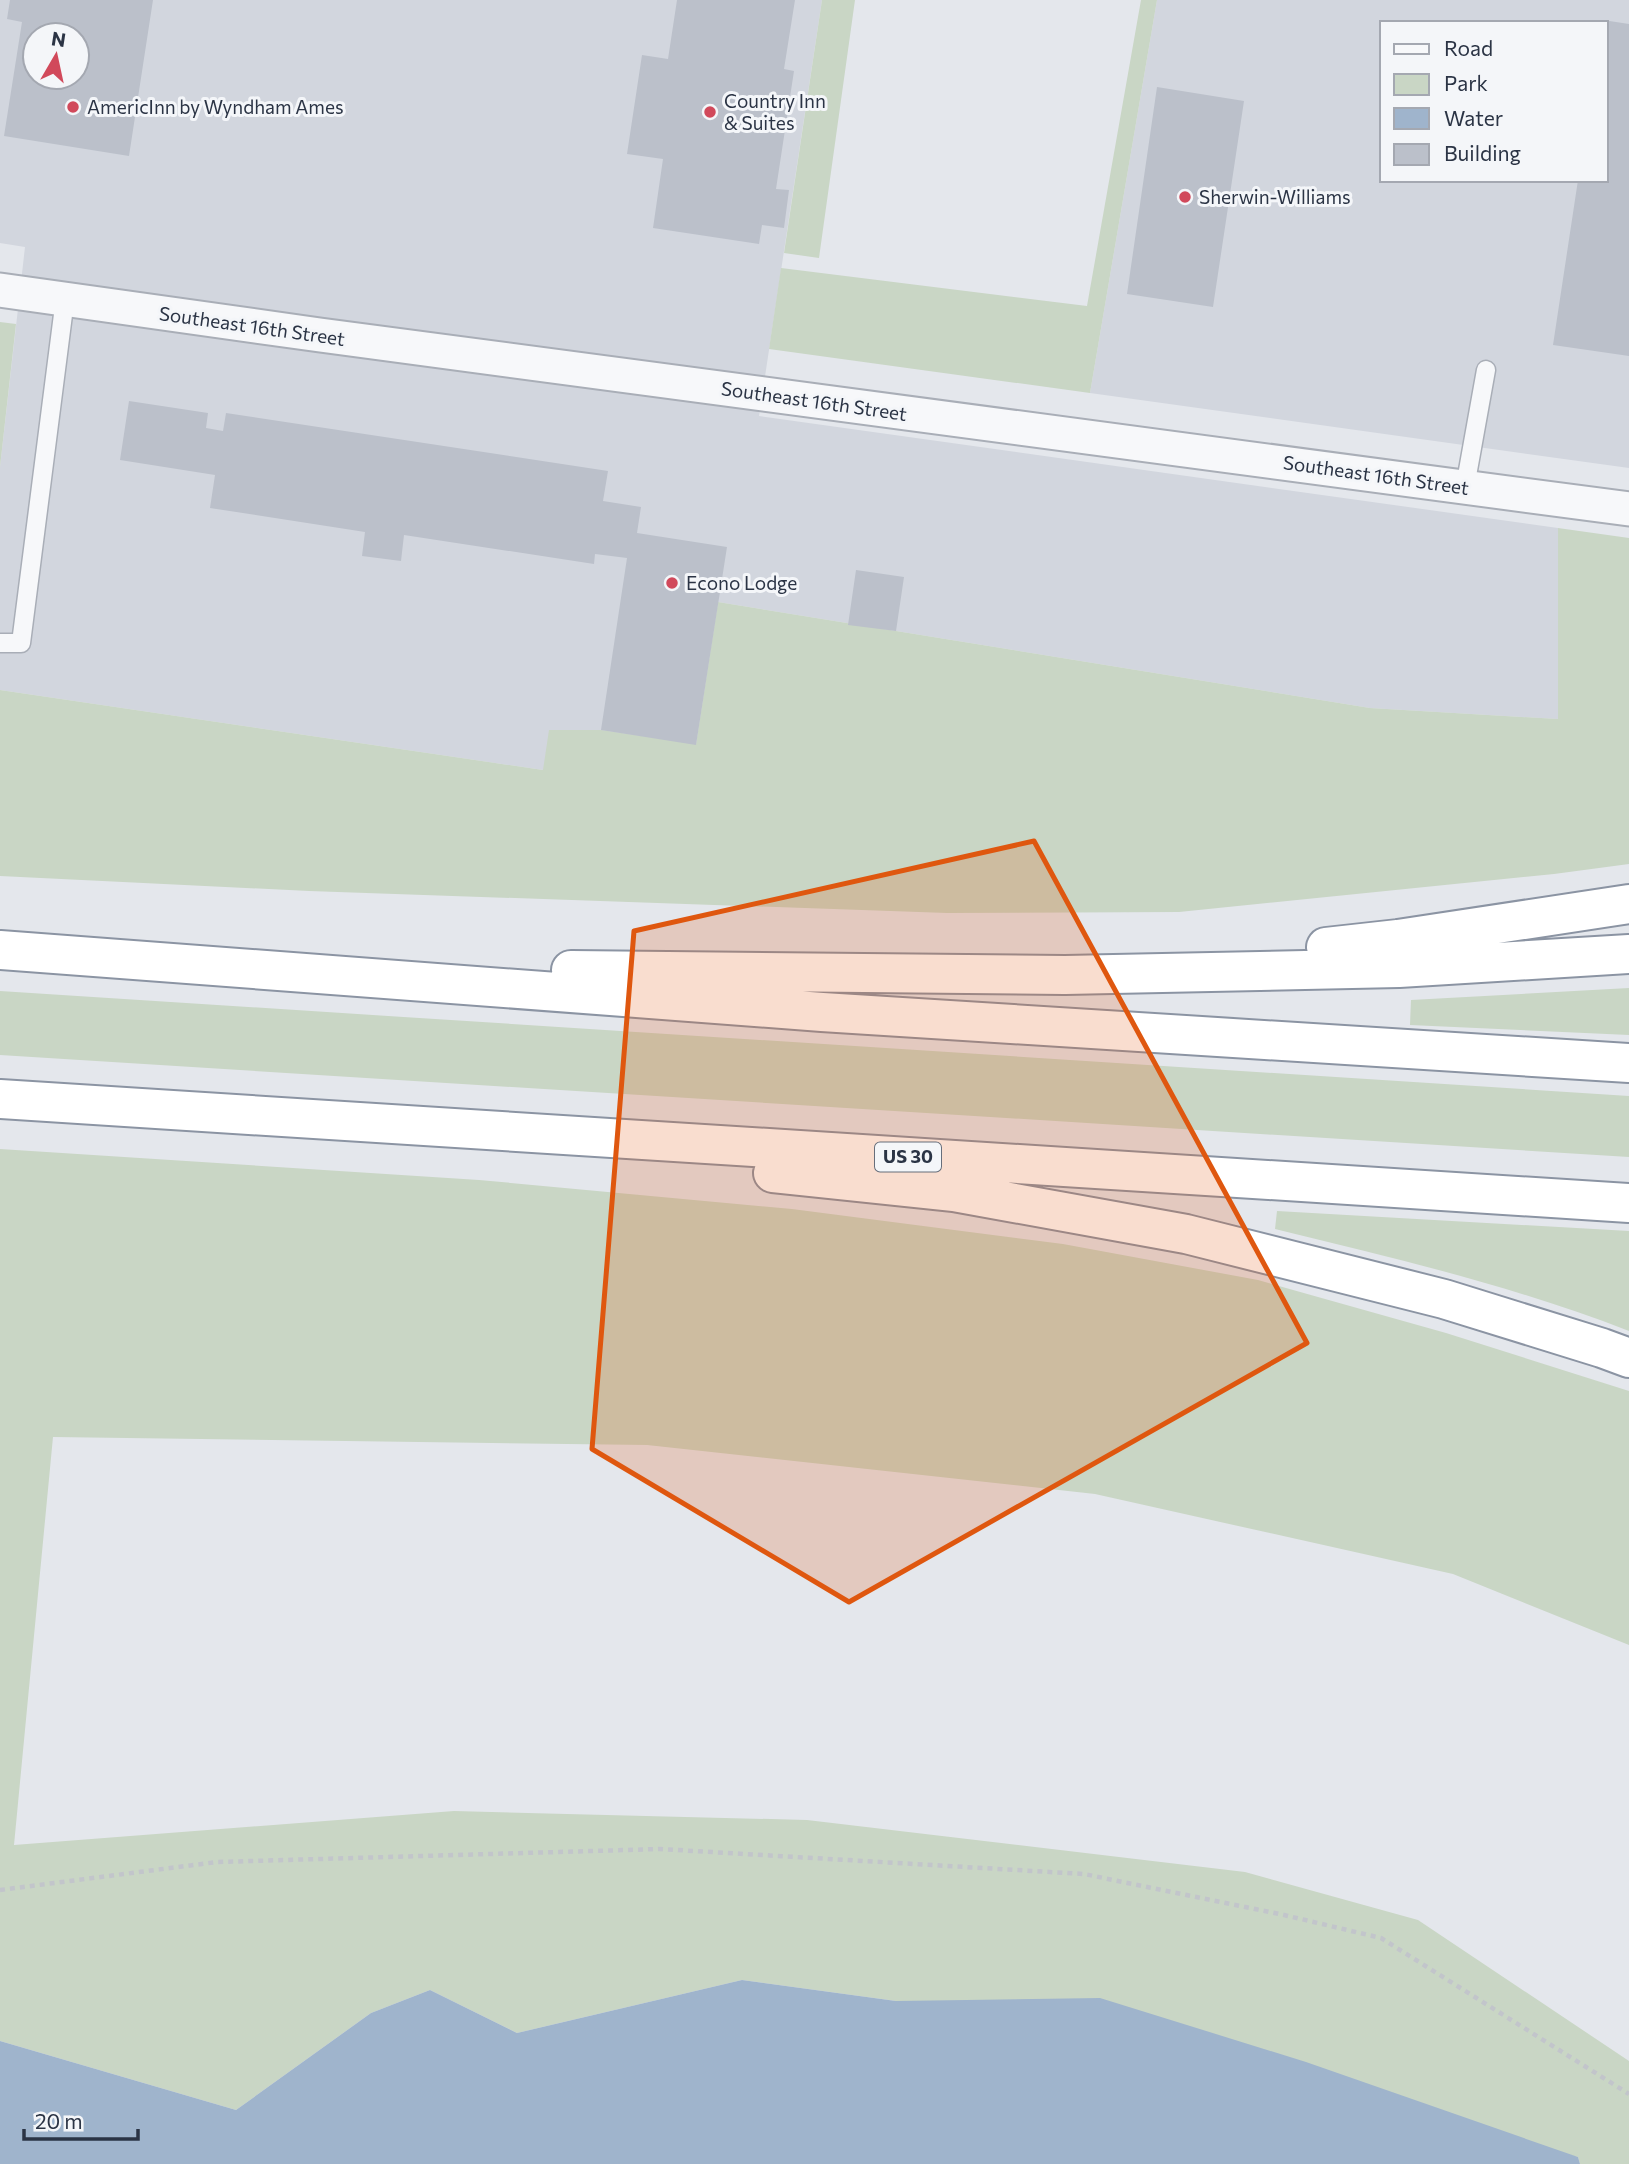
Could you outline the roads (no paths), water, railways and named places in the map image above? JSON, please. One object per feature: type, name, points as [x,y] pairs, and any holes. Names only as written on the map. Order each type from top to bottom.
[{"type":"highway","points":[[1065,975],[1398,939],[1629,904]]},
{"type":"highway","points":[[0,950],[822,1012],[1629,1063]]},
{"type":"highway","points":[[201,967],[1065,975],[1399,968],[1629,954]]},
{"type":"highway","points":[[0,1099],[186,1111],[954,1192],[1186,1234],[1444,1299],[1629,1358]]},
{"type":"highway","name":"US 30","points":[[186,1111],[1629,1203]]},
{"type":"street","name":"Southeast 16th Street","points":[[0,290],[1629,509]]},
{"type":"lane","points":[[0,643],[21,643],[65,299]]},
{"type":"lane","points":[[1465,487],[1486,370]]},
{"type":"water","points":[[742,1980],[896,2001],[1100,1998],[1306,2062],[1578,2157],[1580,2164],[0,2164],[0,2041],[236,2110],[371,2013],[430,1990],[517,2033]]},
{"type":"place","name":"AmericInn by Wyndham Ames","points":[[73,107]]},
{"type":"place","name":"Country Inn & Suites","points":[[710,112]]},
{"type":"place","name":"Sherwin-Williams","points":[[1185,197]]},
{"type":"place","name":"Econo Lodge","points":[[672,583]]}]
